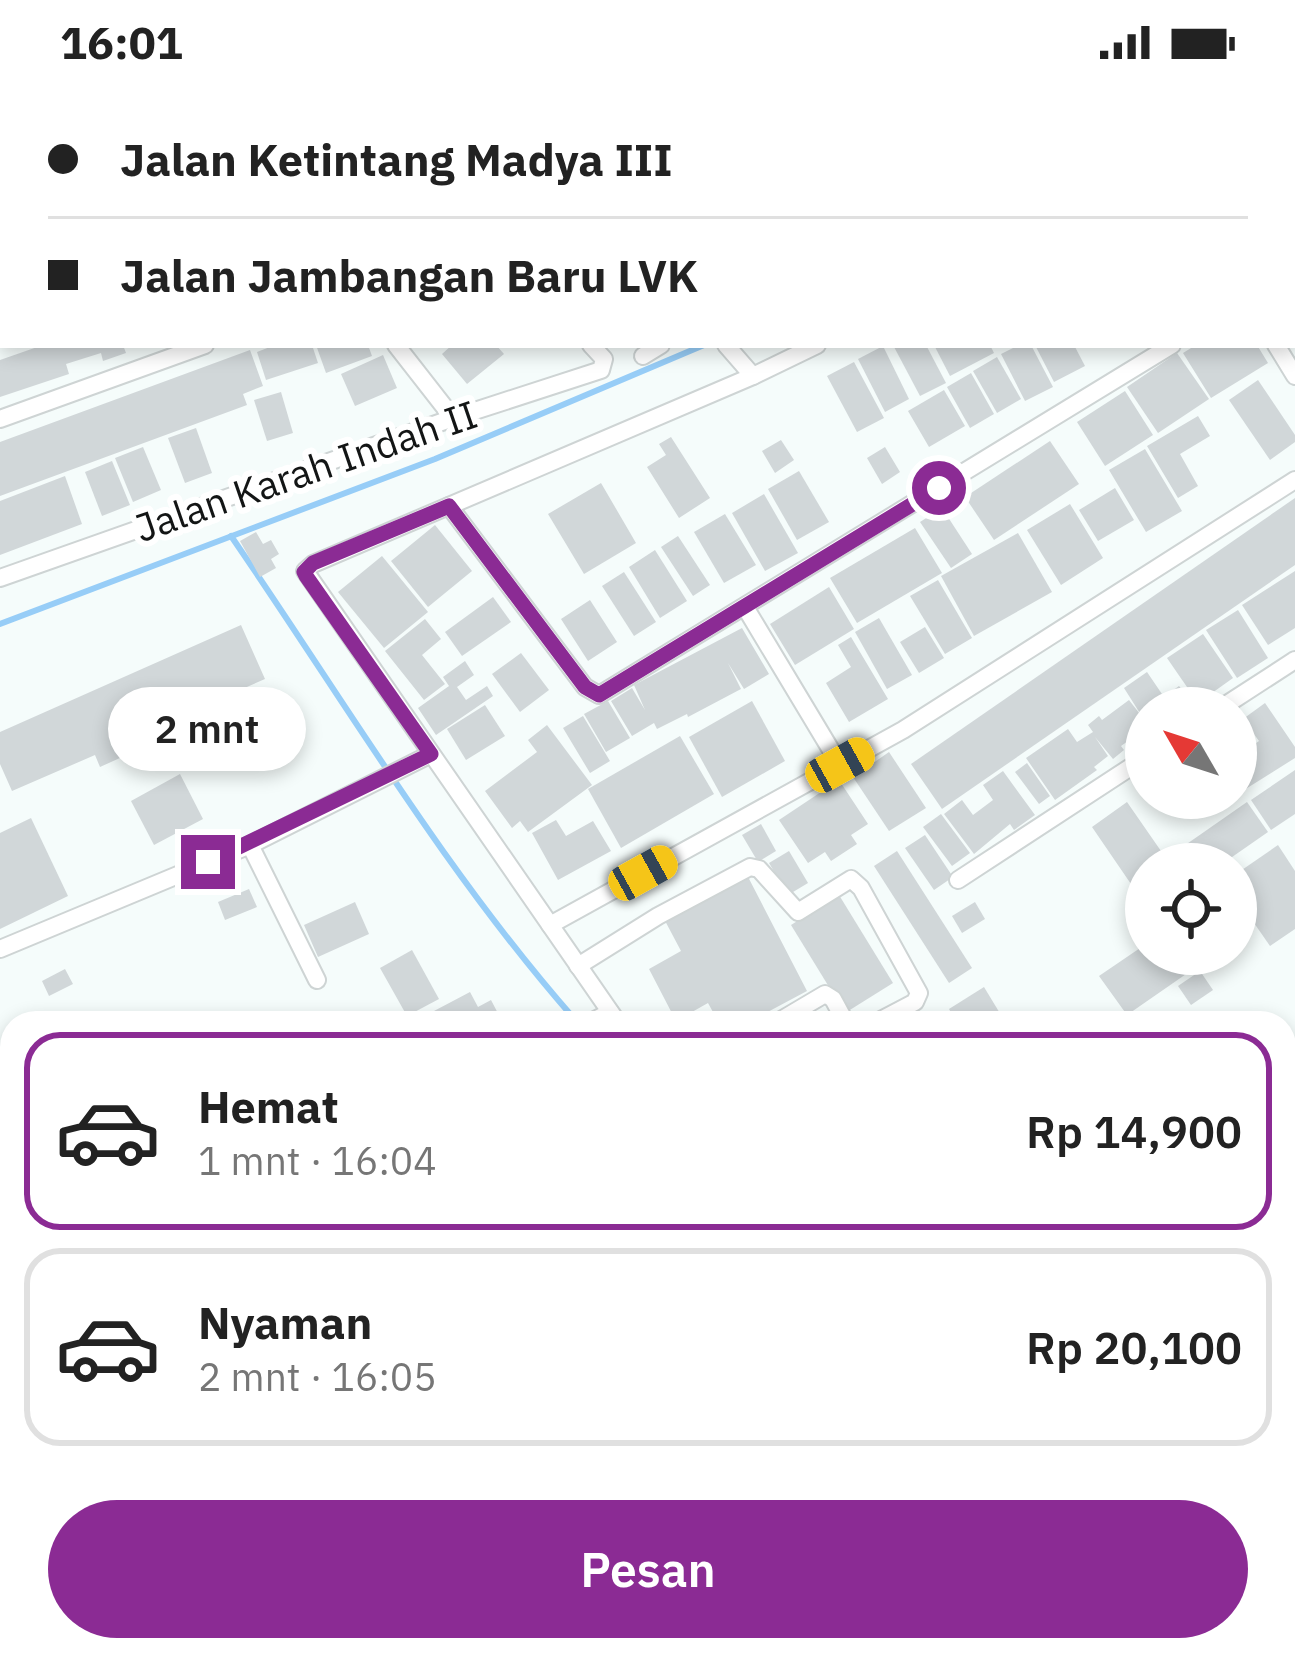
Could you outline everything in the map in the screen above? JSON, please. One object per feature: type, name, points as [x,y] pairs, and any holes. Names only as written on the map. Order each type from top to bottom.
[{"type":"street","points":[[0,419],[197,348]]},
{"type":"street","points":[[398,348],[453,418]]},
{"type":"street","points":[[643,356],[656,348]]},
{"type":"street","points":[[729,348],[752,376]]},
{"type":"street","points":[[776,348],[786,361]]},
{"type":"street","points":[[609,1011],[304,572],[313,563],[811,348]]},
{"type":"street","points":[[449,506],[594,694],[605,693],[1167,348]]},
{"type":"street","points":[[1278,348],[1295,376]]},
{"type":"street","name":"Jalan Karah Indah II","points":[[0,578],[601,370],[598,352]]},
{"type":"street","points":[[550,925],[903,730],[1295,480]]},
{"type":"street","points":[[745,608],[840,765]]},
{"type":"street","points":[[1253,687],[1295,660]]},
{"type":"street","points":[[0,950],[250,845],[431,754]]},
{"type":"street","points":[[958,880],[1125,771]]},
{"type":"street","points":[[250,845],[317,980]]},
{"type":"street","points":[[578,966],[750,867],[759,869],[798,912],[851,879],[861,888],[919,995],[898,1011]]},
{"type":"street","points":[[796,1011],[825,994],[840,1011]]},
{"type":"building","points":[[34,348],[124,348],[126,353],[103,361],[101,353],[66,364],[69,374],[0,397],[0,360]]},
{"type":"building","points":[[313,348],[318,363],[266,380],[257,352]]},
{"type":"building","points":[[317,348],[369,348],[372,356],[326,373]]},
{"type":"building","points":[[449,348],[499,348],[504,354],[467,384],[442,354]]},
{"type":"building","points":[[884,348],[909,399],[885,412],[858,359]]},
{"type":"building","points":[[895,348],[928,348],[946,383],[920,396]]},
{"type":"building","points":[[936,348],[992,348],[994,353],[950,376]]},
{"type":"building","points":[[1013,348],[1033,348],[1053,387],[1025,401],[1001,354]]},
{"type":"building","points":[[1037,348],[1076,348],[1085,366],[1054,382]]},
{"type":"building","points":[[1191,348],[1259,348],[1268,363],[1211,398],[1183,353]]},
{"type":"building","points":[[250,350],[263,386],[243,394],[247,405],[0,496],[0,442]]},
{"type":"building","points":[[1177,353],[1209,399],[1158,433],[1127,387]]},
{"type":"building","points":[[383,355],[397,388],[355,406],[341,374]]},
{"type":"building","points":[[997,357],[1021,399],[997,413],[973,371]]},
{"type":"building","points":[[854,362],[884,418],[857,432],[827,376]]},
{"type":"building","points":[[971,373],[994,414],[970,428],[947,387]]},
{"type":"building","points":[[1258,380],[1295,435],[1295,442],[1270,460],[1229,400]]},
{"type":"building","points":[[944,390],[965,426],[929,447],[908,411]]},
{"type":"building","points":[[1125,391],[1153,435],[1105,466],[1077,422]]},
{"type":"building","points":[[281,392],[293,433],[267,441],[254,400]]},
{"type":"building","points":[[1198,416],[1210,436],[1180,454],[1198,486],[1178,498],[1147,446]]},
{"type":"building","points":[[196,428],[212,473],[185,483],[168,438]]},
{"type":"building","points":[[671,437],[710,498],[679,518],[647,467],[666,455],[659,444]]},
{"type":"building","points":[[781,440],[794,460],[775,473],[762,451]]},
{"type":"building","points":[[1050,441],[1079,484],[994,540],[965,497]]},
{"type":"building","points":[[143,447],[161,490],[133,502],[115,458]]},
{"type":"building","points":[[885,447],[900,472],[882,484],[867,458]]},
{"type":"building","points":[[1145,449],[1182,511],[1146,532],[1109,470]]},
{"type":"building","points":[[112,461],[130,505],[102,516],[85,472]]},
{"type":"building","points":[[799,471],[829,522],[797,540],[768,489]]},
{"type":"building","points":[[65,476],[82,524],[0,555],[0,501]]},
{"type":"building","points":[[601,483],[636,543],[584,574],[548,514]]},
{"type":"building","points":[[1115,488],[1134,520],[1098,541],[1079,510]]},
{"type":"building","points":[[764,494],[798,553],[765,571],[732,513]]},
{"type":"building","points":[[1295,498],[1295,565],[942,809],[911,764]]},
{"type":"building","points":[[1070,504],[1103,558],[1061,585],[1027,530]]},
{"type":"building","points":[[942,508],[972,554],[951,568],[920,522]]},
{"type":"building","points":[[725,514],[756,565],[724,583],[694,532]]},
{"type":"building","points":[[435,525],[472,571],[428,607],[391,561]]},
{"type":"building","points":[[915,528],[942,573],[857,623],[830,578]]},
{"type":"building","points":[[256,532],[263,544],[271,540],[279,554],[271,559],[276,568],[260,577],[240,541]]},
{"type":"building","points":[[1018,533],[1052,592],[974,636],[941,576]]},
{"type":"building","points":[[678,536],[710,585],[693,596],[661,547]]},
{"type":"building","points":[[655,550],[687,601],[660,618],[629,567]]},
{"type":"building","points":[[382,556],[428,612],[384,648],[338,592]]},
{"type":"building","points":[[1295,571],[1295,628],[1268,645],[1242,605]]},
{"type":"building","points":[[624,572],[656,622],[634,636],[602,586]]},
{"type":"building","points":[[938,580],[972,638],[945,654],[910,596]]},
{"type":"building","points":[[829,587],[854,629],[795,665],[770,624]]},
{"type":"building","points":[[493,597],[511,622],[462,656],[445,632]]},
{"type":"building","points":[[590,600],[617,642],[588,661],[561,619]]},
{"type":"building","points":[[1238,610],[1268,658],[1237,678],[1206,630]]},
{"type":"building","points":[[879,618],[912,675],[887,689],[855,632]]},
{"type":"building","points":[[425,619],[441,639],[422,655],[445,684],[424,700],[385,651]]},
{"type":"building","points":[[241,625],[265,679],[169,721],[175,733],[100,767],[95,755],[12,791],[0,764],[0,732]]},
{"type":"building","points":[[925,627],[944,658],[919,673],[900,642]]},
{"type":"building","points":[[742,628],[769,674],[744,689],[728,663],[741,689],[688,717],[657,729],[654,723],[632,736],[611,701],[632,688],[645,710],[634,685]]},
{"type":"building","points":[[1203,634],[1233,678],[1220,687],[1187,687],[1167,658]]},
{"type":"building","points":[[851,637],[888,699],[849,722],[826,683],[851,667],[838,645]]},
{"type":"building","points":[[521,653],[549,690],[520,712],[492,674]]},
{"type":"building","points":[[465,661],[474,675],[457,687],[466,700],[487,686],[493,696],[436,735],[418,708],[449,686],[443,677]]},
{"type":"building","points":[[1147,672],[1157,687],[1125,687]]},
{"type":"building","points":[[608,701],[630,738],[606,752],[584,714]]},
{"type":"building","points":[[752,701],[785,761],[722,797],[689,737]]},
{"type":"building","points":[[1125,703],[1124,750],[1113,759],[1095,737],[1108,756],[1094,767],[1097,770],[1055,800],[1026,758],[1068,729],[1077,742],[1093,732],[1088,725],[1099,716],[1102,720]]},
{"type":"building","points":[[1265,703],[1295,747],[1295,758],[1257,782],[1259,741],[1257,709]]},
{"type":"building","points":[[485,705],[505,736],[466,760],[447,729]]},
{"type":"building","points":[[583,716],[610,761],[590,773],[563,728]]},
{"type":"building","points":[[547,725],[592,785],[528,832],[520,821],[512,828],[485,791],[537,752],[528,740]]},
{"type":"building","points":[[680,736],[714,794],[621,848],[588,789]]},
{"type":"building","points":[[889,752],[926,808],[889,831],[853,777]]},
{"type":"building","points":[[1027,763],[1050,796],[1039,804],[1015,772]]},
{"type":"building","points":[[1295,770],[1295,814],[1271,830],[1257,809],[1257,796]]},
{"type":"building","points":[[1003,771],[1035,815],[1014,830],[1010,824],[974,854],[944,814],[962,800],[973,815],[993,800],[983,785]]},
{"type":"building","points":[[180,774],[203,819],[154,845],[131,801]]},
{"type":"building","points":[[839,780],[868,824],[851,835],[857,844],[831,861],[825,852],[808,863],[779,820]]},
{"type":"building","points":[[1125,803],[1125,819],[1139,819],[1155,843],[1125,843],[1125,875],[1092,827]]},
{"type":"building","points":[[941,814],[970,853],[952,866],[923,827]]},
{"type":"building","points":[[1257,816],[1268,832],[1252,843],[1188,843],[1223,819]]},
{"type":"building","points":[[31,818],[68,896],[0,929],[0,833]]},
{"type":"building","points":[[556,820],[566,836],[593,821],[611,851],[558,880],[532,833]]},
{"type":"building","points":[[761,824],[776,851],[758,862],[742,835]]},
{"type":"building","points":[[925,835],[953,877],[934,890],[905,848]]},
{"type":"building","points":[[1278,845],[1295,871],[1295,929],[1270,946],[1257,927],[1257,860]]},
{"type":"building","points":[[789,851],[808,883],[788,895],[769,863]]},
{"type":"building","points":[[897,851],[972,968],[949,983],[874,866]]},
{"type":"building","points":[[746,873],[807,991],[770,1011],[712,1011],[708,1003],[694,1011],[671,1011],[649,969],[681,951],[663,917]]},
{"type":"building","points":[[249,889],[257,907],[225,920],[218,902]]},
{"type":"building","points":[[839,895],[893,983],[844,1011],[791,925]]},
{"type":"building","points":[[355,902],[369,934],[318,957],[304,925]]},
{"type":"building","points":[[975,902],[985,919],[962,933],[952,916]]},
{"type":"building","points":[[412,950],[439,999],[416,1011],[404,1011],[380,968]]},
{"type":"building","points":[[1125,958],[1125,975],[1185,975],[1133,1011],[1124,1011],[1099,976]]},
{"type":"building","points":[[65,969],[73,984],[49,996],[42,981]]},
{"type":"building","points":[[1203,975],[1213,990],[1191,1005],[1178,986]]},
{"type":"building","points":[[984,987],[999,1011],[950,1011]]},
{"type":"building","points":[[470,992],[478,1007],[491,1000],[497,1011],[434,1011]]},
{"type":"waterway","points":[[0,624],[435,459],[697,348]]},
{"type":"waterway","points":[[231,536],[440,847],[568,1011]]},
{"type":"route","points":[[208,862],[431,754],[306,576],[304,572],[313,563],[449,506],[585,687],[599,695],[939,488]]}]
